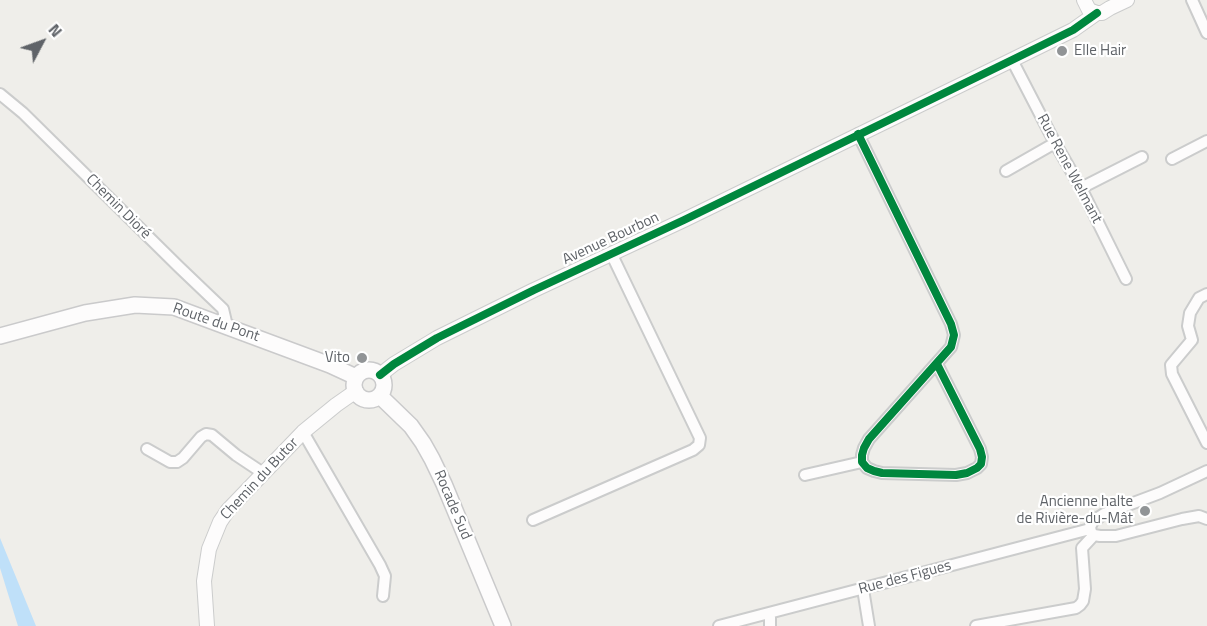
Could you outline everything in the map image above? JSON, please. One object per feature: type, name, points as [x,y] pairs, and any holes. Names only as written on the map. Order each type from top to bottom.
[{"type":"main road","name":"Route du Pont","points":[[0,336],[85,313],[135,305],[174,307],[330,365],[356,384]]},
{"type":"main road","points":[[368,370],[380,375],[384,387],[380,396],[372,400],[363,399],[356,384],[359,374],[368,370]]},
{"type":"main road","name":"Rocade Sud","points":[[380,396],[411,426],[432,459],[503,626]]},
{"type":"street","name":"Avenue Bourbon","points":[[380,375],[437,338],[1012,60],[1076,27],[1106,7],[1127,0]]},
{"type":"street","points":[[1192,0],[1207,33]]},
{"type":"street","points":[[1084,1],[1089,10],[1106,7]]},
{"type":"street","points":[[1076,27],[1083,12],[1084,1]]},
{"type":"street","name":"Rue Rene Welmant","points":[[1012,60],[1054,143],[1081,188],[1126,279]]},
{"type":"street","name":"Chemin Dioré","points":[[0,94],[23,113],[223,309],[227,326]]},
{"type":"street","points":[[858,134],[951,324],[954,335],[951,347],[869,439],[862,455],[862,462],[867,468],[882,472],[956,475],[968,473],[981,464],[980,449],[937,364]]},
{"type":"street","points":[[1172,159],[1207,141]]},
{"type":"street","points":[[1006,171],[1054,143]]},
{"type":"street","points":[[1081,188],[1142,157]]},
{"type":"street","name":"Avenue Bourbon","points":[[533,520],[693,450],[699,445],[700,438],[611,253]]},
{"type":"street","points":[[1207,294],[1199,298],[1190,313],[1188,326],[1192,340],[1171,364],[1172,374],[1207,443]]},
{"type":"street","name":"Chemin du Butor","points":[[207,626],[204,581],[208,549],[220,522],[228,510],[303,432],[336,405],[356,384]]},
{"type":"street","points":[[303,432],[380,565],[385,576],[383,596]]},
{"type":"street","points":[[147,449],[170,462],[177,462],[201,437],[206,434],[212,435],[263,474]]},
{"type":"street","points":[[805,475],[862,462]]},
{"type":"street","points":[[1207,471],[1160,493],[1104,514],[1093,521],[1090,527],[1092,532],[1100,536],[1116,536],[1199,516],[1207,519]]},
{"type":"street","points":[[976,626],[1080,606],[1085,589],[1082,548],[1092,532]]},
{"type":"street","name":"Rue des Figues","points":[[719,626],[1092,532]]},
{"type":"street","points":[[863,589],[869,626]]},
{"type":"street","points":[[770,614],[770,626]]},
{"type":"water","points":[[0,538],[36,626],[18,626],[0,568]]},
{"type":"cycle path","points":[[380,375],[437,338],[1073,30],[1097,13]]},
{"type":"cycle path","points":[[858,134],[951,324],[954,335],[951,347],[869,439],[862,455],[862,462],[867,468],[882,473],[956,475],[967,473],[981,464],[980,449],[937,364]]},
{"type":"place","name":"Elle Hair","points":[[1062,51]]},
{"type":"place","name":"Vito","points":[[362,358]]},
{"type":"place","name":"Ancienne halte de Rivière-du-Mât","points":[[1145,511]]}]
